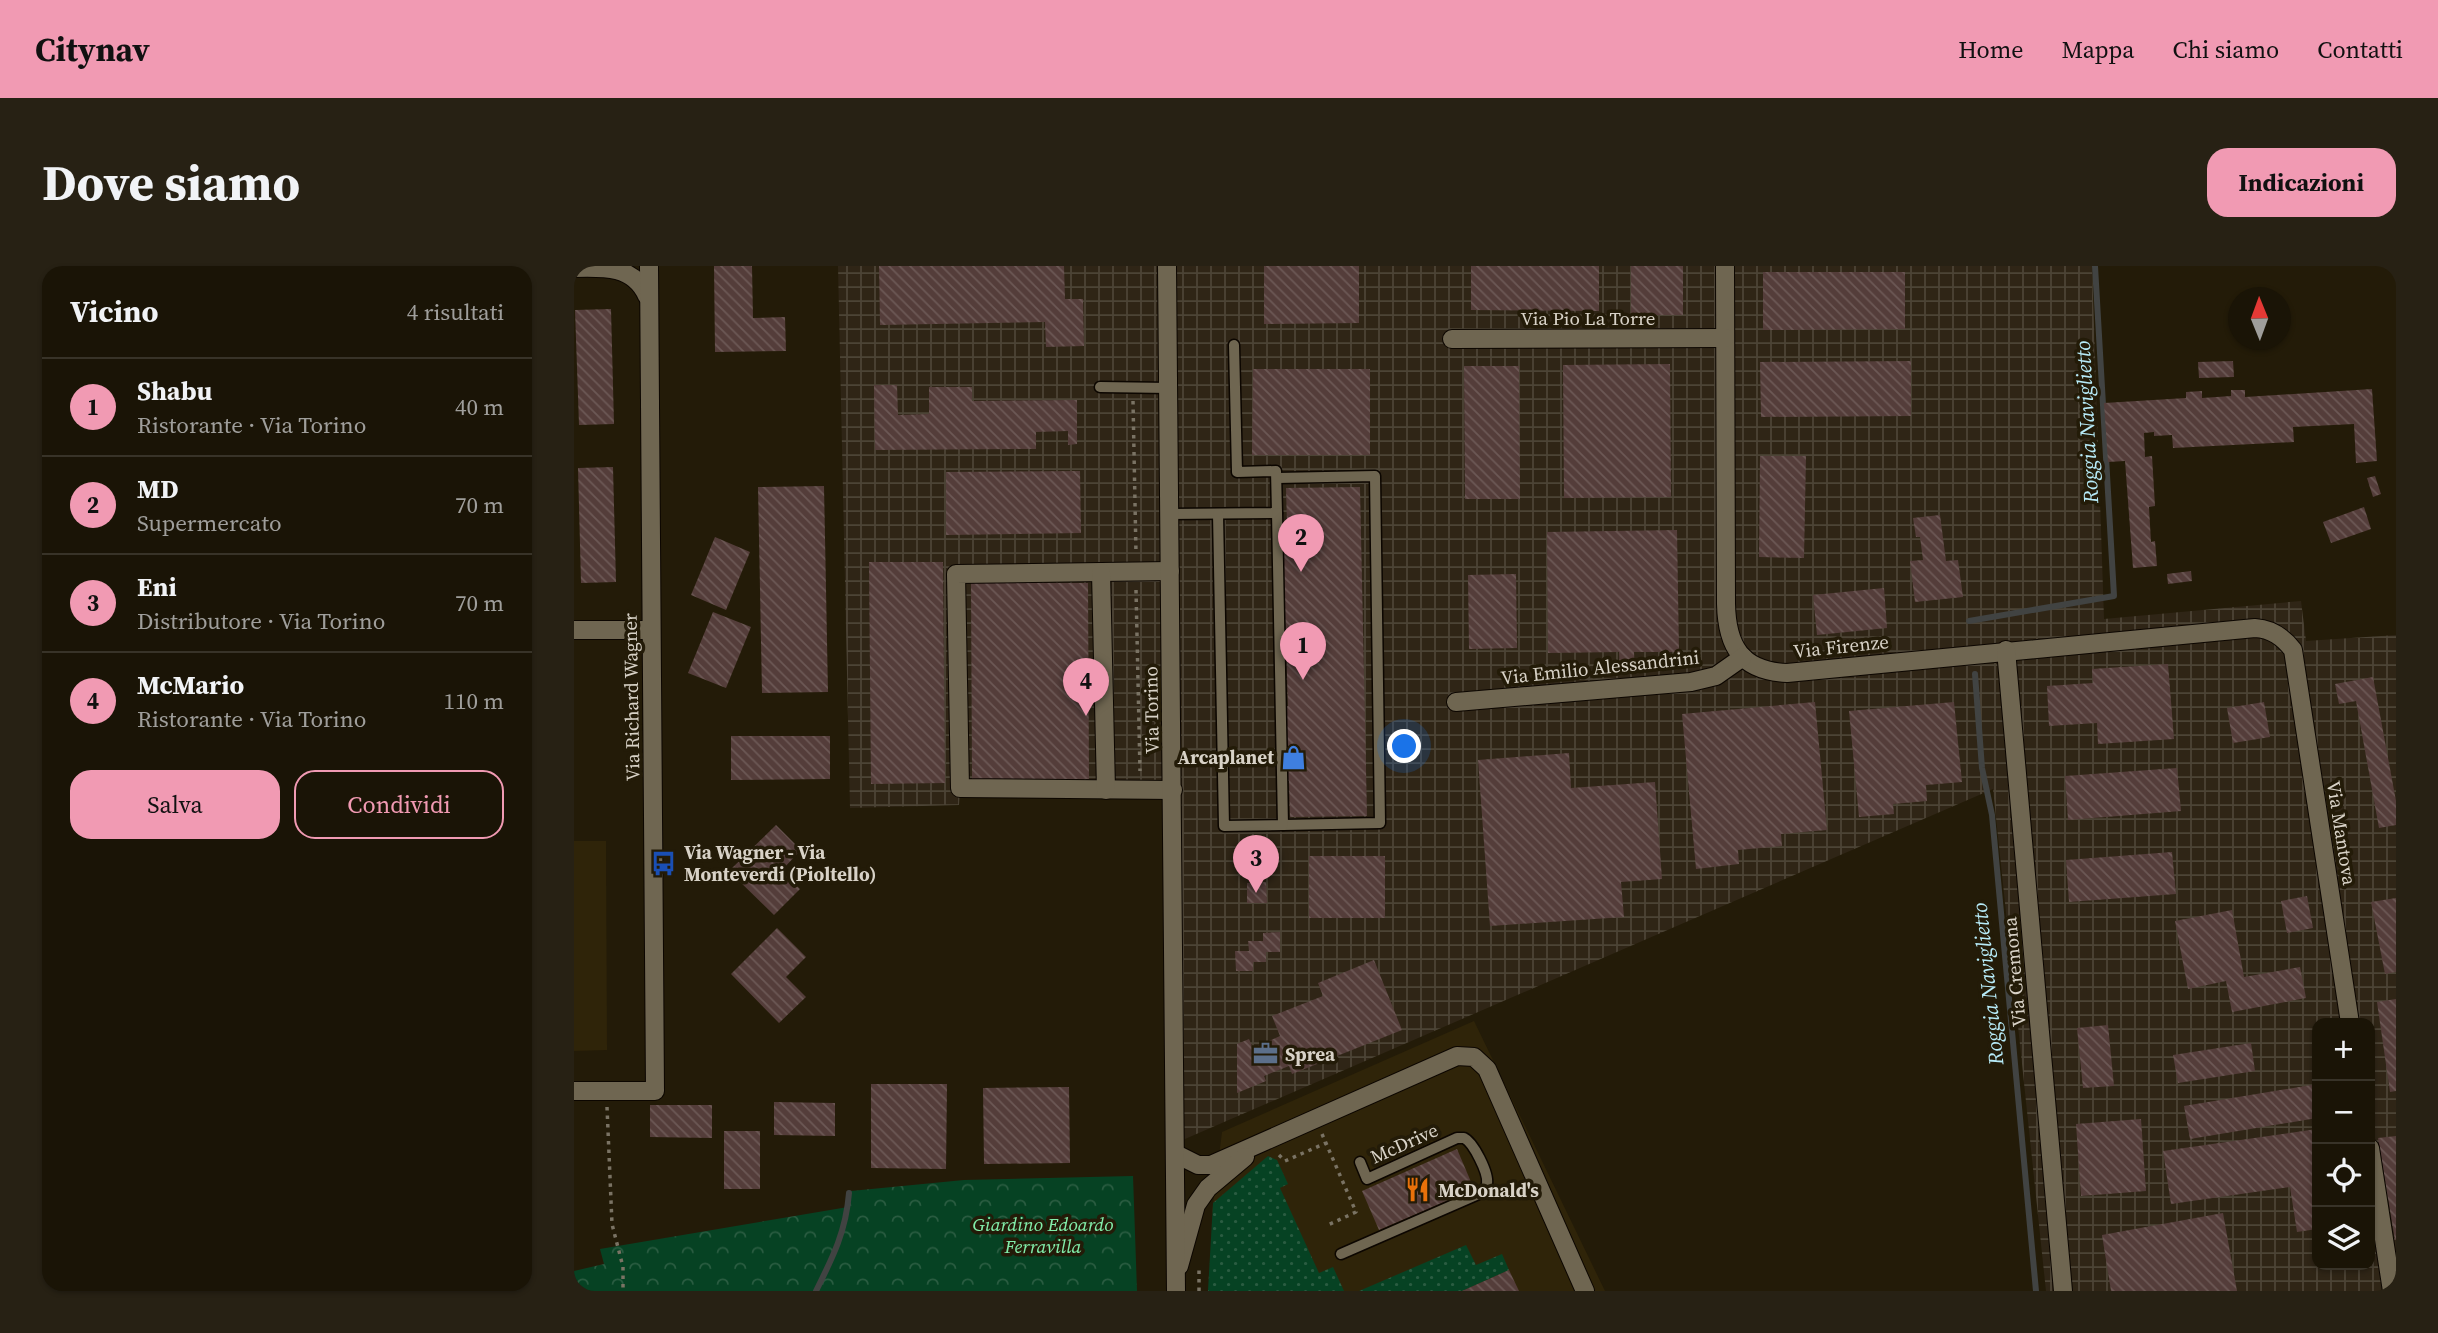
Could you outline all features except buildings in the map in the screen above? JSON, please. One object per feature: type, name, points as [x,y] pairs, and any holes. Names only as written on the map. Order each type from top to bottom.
[{"type":"street","name":"Via Richard Wagner","points":[[606,1091],[655,1091],[649,266]]},
{"type":"street","name":"Via Torino","points":[[1167,266],[1176,1283]]},
{"type":"street","points":[[1725,266],[1726,625],[1735,649],[1743,657]]},
{"type":"street","points":[[574,268],[615,267],[629,271],[642,284],[649,303]]},
{"type":"street","name":"Via Pio La Torre","points":[[1451,340],[1725,338]]},
{"type":"street","points":[[1170,571],[956,574],[960,788],[1173,790]]},
{"type":"street","points":[[1101,572],[1106,790]]},
{"type":"street","name":"Via Firenze","points":[[1743,657],[1762,668],[1787,673],[2255,628],[2264,628],[2277,634],[2293,650]]},
{"type":"street","points":[[574,630],[651,631]]},
{"type":"street","name":"Via Cremona","points":[[2006,650],[2063,1291]]},
{"type":"street","name":"Via Mantova","points":[[2293,650],[2349,1018]]},
{"type":"street","name":"Via Emilio Alessandrini","points":[[1456,702],[1700,681],[1723,672],[1743,657]]},
{"type":"street","points":[[1176,1283],[1191,1216],[1208,1188],[1315,1119],[1457,1056],[1466,1055],[1478,1059],[1487,1069],[1586,1291]]},
{"type":"street","points":[[574,1091],[606,1091]]},
{"type":"street","points":[[1176,1154],[1198,1165],[1207,1166],[1265,1150]]},
{"type":"street","points":[[2375,1180],[2392,1291]]},
{"type":"lane","points":[[1234,345],[1237,472],[1276,471],[1283,825]]},
{"type":"lane","points":[[1100,387],[1169,388]]},
{"type":"lane","points":[[1217,514],[1224,826],[1380,823],[1375,476],[1276,478]]},
{"type":"lane","points":[[1170,514],[1277,513]]},
{"type":"lane","name":"McDrive","points":[[1341,1254],[1481,1193],[1487,1185],[1473,1145],[1464,1138],[1457,1138],[1367,1179],[1360,1162]]},
{"type":"path","points":[[1133,387],[1140,789]]},
{"type":"path","points":[[606,1091],[612,1224],[623,1268],[623,1291]]},
{"type":"path","points":[[1315,1119],[1356,1212],[1328,1225]]},
{"type":"path","points":[[1265,1150],[1285,1161],[1326,1143]]},
{"type":"path","points":[[1199,1267],[1199,1291]]},
{"type":"shaded area","points":[[838,266],[2092,266],[2104,619],[2301,601],[2306,641],[2396,635],[2396,1291],[2046,1291],[1993,789],[1178,1142],[1172,790],[960,789],[959,805],[850,808]]},
{"type":"shaded area","points":[[574,841],[606,841],[607,1050],[574,1051]]},
{"type":"shaded area","points":[[1474,1021],[1605,1291],[1326,1291],[1212,1212],[1222,1132]]},
{"type":"green space","points":[[1268,1156],[1277,1160],[1288,1184],[1280,1188],[1319,1273],[1333,1267],[1344,1291],[1208,1291],[1213,1203]]},
{"type":"green space","name":"Giardino Edoardo Ferravilla","points":[[1133,1176],[1137,1291],[574,1291],[574,1271],[604,1264],[600,1249],[848,1207],[851,1191],[964,1180]]},
{"type":"green space","points":[[1466,1245],[1476,1265],[1502,1254],[1509,1270],[1462,1291],[1359,1291]]},
{"type":"waterway","name":"Roggia Naviglietto","points":[[1969,621],[2114,596],[2095,266]]},
{"type":"waterway","name":"Roggia Naviglietto","points":[[1975,674],[1982,768],[1992,815],[2036,1291]]},
{"type":"waterway","points":[[816,1291],[842,1232],[849,1193]]},
{"type":"place","name":"MD","points":[[1301,572]]},
{"type":"place","name":"Shabu","points":[[1303,680]]},
{"type":"place","name":"McMario","points":[[1086,716]]},
{"type":"place","name":"Arcaplanet","points":[[1294,757]]},
{"type":"place","name":"Via Wagner - Via Monteverdi (Pioltello)","points":[[664,863]]},
{"type":"place","name":"Eni","points":[[1256,893]]},
{"type":"place","name":"Sprea","points":[[1265,1054]]},
{"type":"place","name":"McDonald's","points":[[1418,1190]]}]
